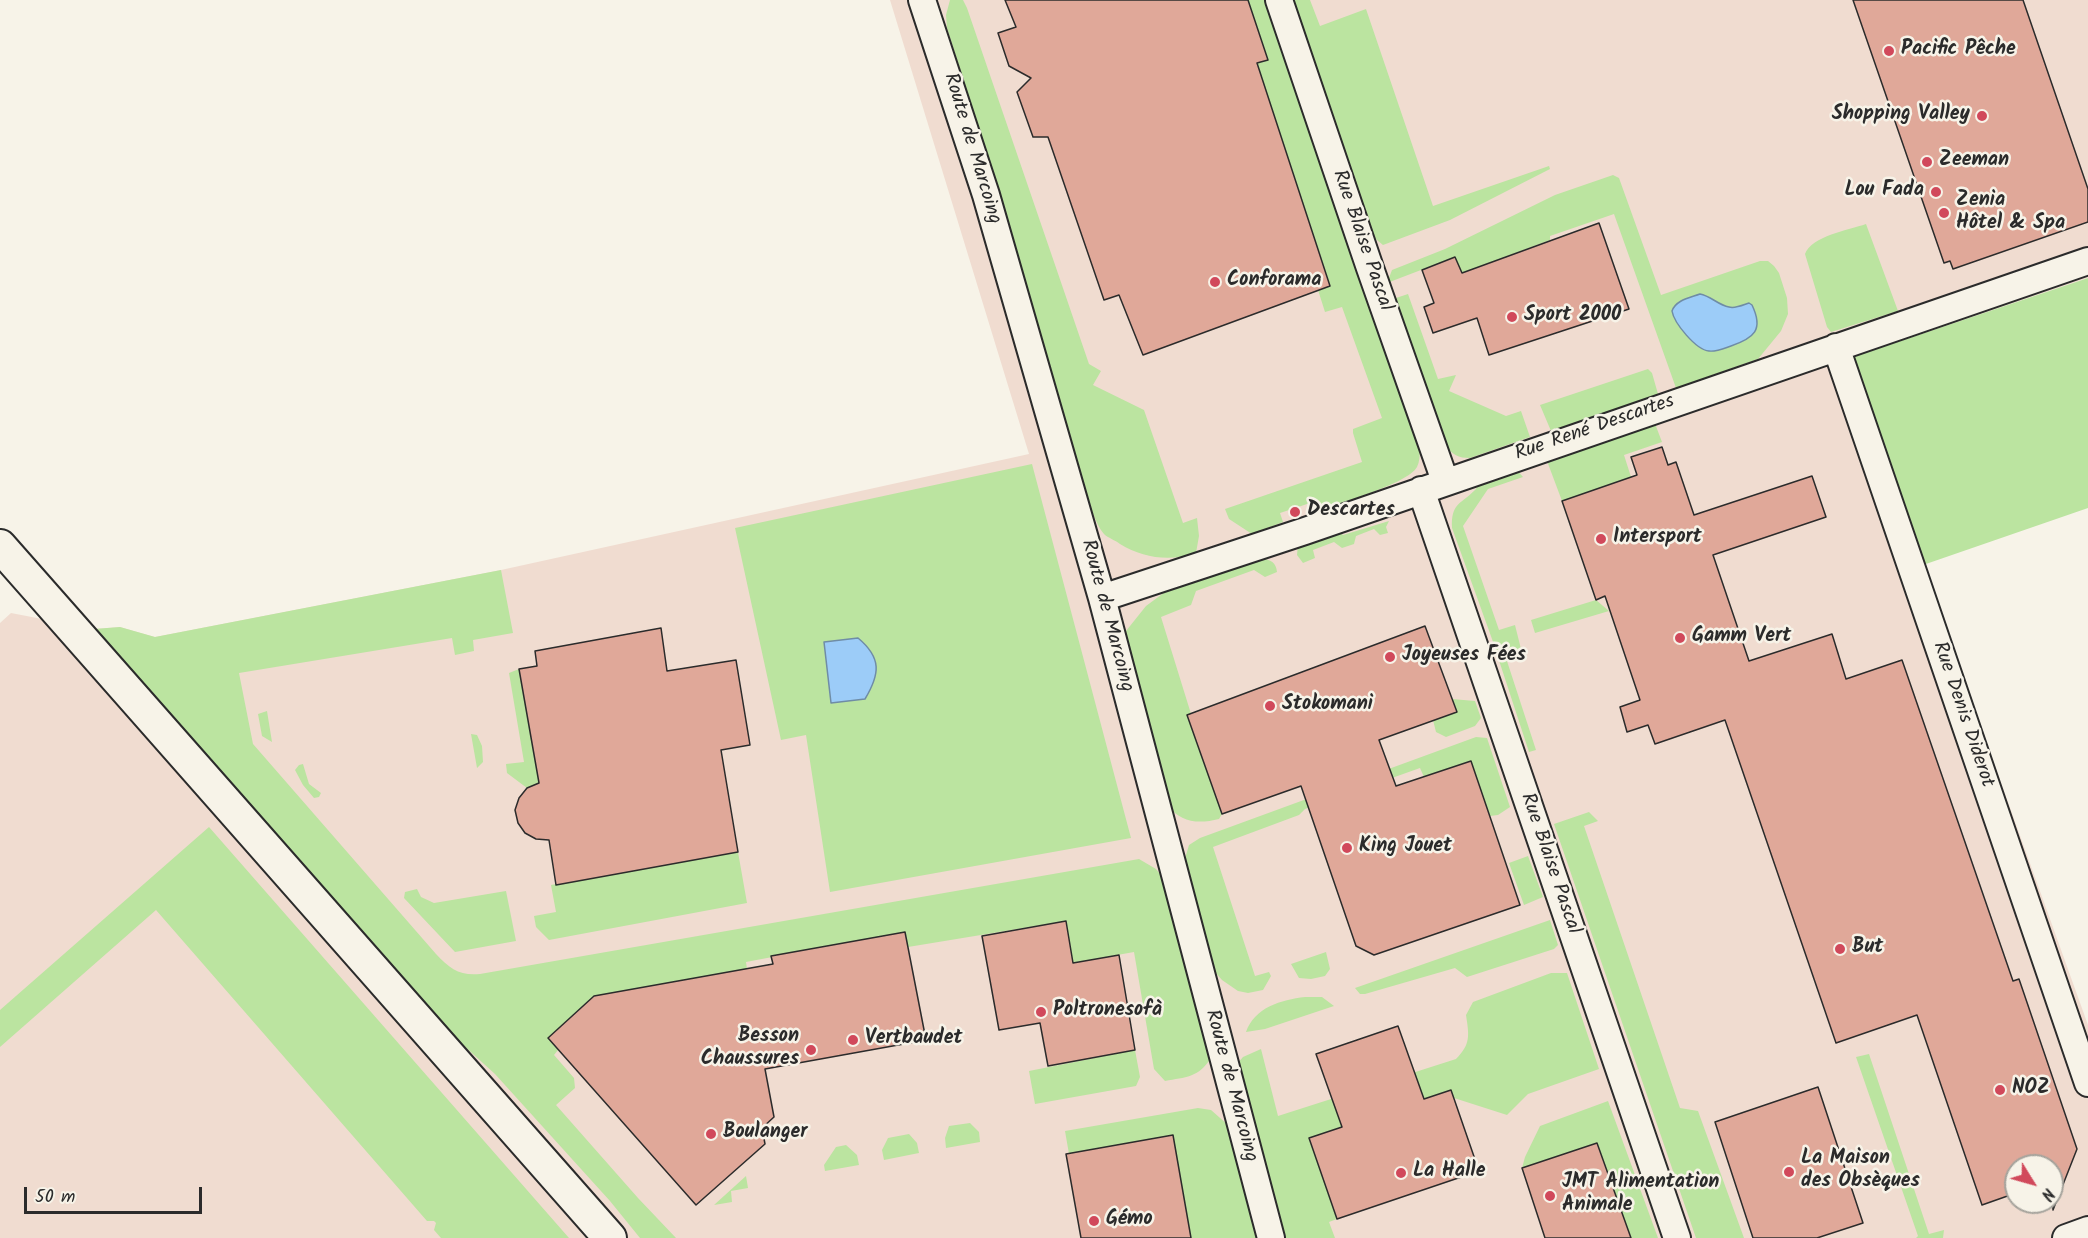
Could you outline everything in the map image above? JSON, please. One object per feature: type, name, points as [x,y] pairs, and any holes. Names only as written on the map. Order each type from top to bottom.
[{"type":"main road","points":[[0,546],[610,1238]]},
{"type":"street","name":"Route de Marcoing","points":[[922,0],[986,195],[1102,598],[1271,1238]]},
{"type":"street","name":"Rue Blaise Pascal","points":[[1278,0],[1445,481]]},
{"type":"street","name":"Rue René Descartes","points":[[1102,598],[1275,541],[2088,261]]},
{"type":"street","name":"Rue Denis Diderot","points":[[1836,347],[2088,1083]]},
{"type":"street","name":"Rue Blaise Pascal","points":[[1421,490],[1677,1238]]},
{"type":"street","points":[[2066,1238],[2088,1230]]},
{"type":"shaded area","points":[[890,0],[2088,0],[2088,278],[1853,357],[1923,565],[2088,1025],[2088,1238],[0,1238],[0,623],[11,613],[94,629],[120,627],[155,637],[501,570],[1029,454]]},
{"type":"green space","points":[[950,0],[963,0],[967,8],[1089,364],[1101,371],[1093,385],[1144,410],[1183,523],[1197,518],[1199,536],[1196,553],[1167,558],[1138,553],[1106,535],[1095,519],[994,177],[947,28],[946,15]]},
{"type":"green space","points":[[1248,0],[1267,0],[1416,434],[1420,455],[1419,463],[1411,474],[1386,487],[1313,512],[1310,503],[1280,513],[1283,522],[1252,534],[1229,519],[1225,509],[1362,462],[1353,429],[1382,418],[1342,307],[1325,312],[1318,290],[1330,285],[1257,63],[1268,59]]},
{"type":"green space","points":[[1290,0],[1310,0],[1320,26],[1366,9],[1433,206],[1549,166],[1550,169],[1450,220],[1383,245],[1371,235]]},
{"type":"green space","points":[[1613,175],[1619,178],[1661,295],[1760,261],[1768,261],[1774,266],[1779,273],[1787,298],[1788,314],[1781,331],[1758,359],[1676,388],[1614,214],[1550,236],[1550,240],[1462,273],[1455,257],[1387,283],[1392,270],[1445,249],[1555,195]]},
{"type":"green space","points":[[1866,224],[1898,311],[1831,332],[1827,327],[1805,254],[1809,248],[1823,238]]},
{"type":"green space","points":[[2088,278],[2088,508],[1923,565],[1853,357]]},
{"type":"green space","points":[[1408,294],[1438,379],[1456,375],[1449,391],[1506,416],[1521,411],[1530,437],[1470,458],[1453,454],[1445,445],[1393,299]]},
{"type":"green space","points":[[1648,369],[1652,373],[1658,394],[1551,431],[1540,405]]},
{"type":"green space","points":[[1654,421],[1662,442],[1624,455],[1631,477],[1562,501],[1547,461],[1551,457]]},
{"type":"green space","points":[[1032,464],[1131,838],[830,892],[806,735],[781,740],[735,528]]},
{"type":"green space","points":[[1517,470],[1523,477],[1488,489],[1463,526],[1499,630],[1515,625],[1522,653],[1506,658],[1536,750],[1529,752],[1452,528],[1455,509],[1479,484]]},
{"type":"green space","points":[[1389,521],[1386,527],[1388,533],[1380,535],[1374,529],[1356,536],[1354,544],[1342,548],[1334,542],[1313,550],[1315,558],[1303,563],[1297,555],[1298,545],[1339,531],[1343,535]]},
{"type":"green space","points":[[1261,558],[1272,562],[1277,572],[1265,577],[1254,570],[1196,591],[1191,605],[1161,617],[1222,814],[1219,819],[1212,821],[1190,821],[1178,815],[1168,805],[1128,653],[1126,631],[1146,606],[1165,592]]},
{"type":"green space","points":[[501,570],[513,633],[473,640],[474,651],[455,655],[452,638],[239,673],[253,744],[446,964],[461,973],[480,974],[1139,859],[1156,869],[1164,879],[1211,1058],[1196,1073],[1165,1081],[1154,1069],[1134,952],[1073,963],[1066,921],[908,947],[904,932],[746,962],[747,969],[594,996],[548,1038],[558,1050],[554,1055],[574,1078],[575,1088],[556,1105],[676,1238],[640,1238],[610,1201],[495,1074],[440,1024],[94,629],[120,627],[155,637]]},
{"type":"green space","points":[[1596,600],[1609,611],[1535,633],[1531,620]]},
{"type":"green space","points":[[519,669],[539,783],[527,788],[507,773],[506,764],[524,762],[509,673]]},
{"type":"green space","points":[[1452,699],[1475,701],[1481,718],[1475,726],[1446,737],[1436,732],[1433,720]]},
{"type":"green space","points":[[267,711],[272,742],[262,736],[258,714]]},
{"type":"green space","points":[[471,734],[477,735],[482,746],[483,762],[477,768]]},
{"type":"green space","points":[[1476,737],[1487,738],[1510,807],[1498,815],[1490,816],[1470,761],[1424,777],[1420,768],[1305,809],[1299,815],[1213,847],[1255,976],[1269,972],[1271,976],[1263,990],[1248,993],[1238,991],[1222,980],[1215,972],[1184,862],[1189,845],[1200,838]]},
{"type":"green space","points":[[303,764],[309,784],[321,793],[319,797],[314,798],[303,785],[295,770]]},
{"type":"green space","points":[[1589,812],[1598,821],[1584,826],[1680,1108],[1698,1111],[1744,1238],[1696,1238],[1554,824]]},
{"type":"green space","points":[[209,827],[569,1238],[441,1238],[434,1230],[436,1223],[427,1221],[156,910],[0,1047],[0,1010]]},
{"type":"green space","points":[[738,852],[747,903],[549,940],[536,927],[534,916],[556,912],[551,885]]},
{"type":"green space","points":[[1528,856],[1543,897],[1524,905],[1509,863]]},
{"type":"green space","points":[[417,889],[421,897],[434,903],[506,891],[516,941],[455,952],[404,898],[405,892]]},
{"type":"green space","points":[[1550,920],[1558,945],[1554,949],[1467,977],[1455,968],[1365,994],[1360,994],[1355,988]]},
{"type":"green space","points":[[1326,952],[1330,969],[1325,976],[1311,979],[1299,978],[1291,964]]},
{"type":"green space","points":[[1551,973],[1567,973],[1599,1069],[1528,1094],[1507,1115],[1454,1098],[1451,1090],[1309,1138],[1337,1219],[1329,1222],[1335,1238],[1283,1238],[1237,1064],[1243,1057],[1261,1049],[1278,1116],[1456,1059],[1467,1044],[1466,1015],[1473,1002]]},
{"type":"green space","points":[[1305,997],[1322,997],[1334,1006],[1265,1029],[1246,1032],[1256,1016],[1270,1006]]},
{"type":"green space","points":[[1135,1050],[1140,1077],[1136,1086],[1035,1104],[1029,1071]]},
{"type":"green space","points":[[1869,1054],[1929,1234],[1944,1230],[1943,1238],[1916,1238],[1918,1236],[1856,1057]]},
{"type":"green space","points":[[1608,1101],[1658,1238],[1631,1238],[1597,1143],[1522,1168],[1540,1126]]},
{"type":"green space","points":[[1198,1108],[1211,1110],[1228,1125],[1257,1238],[1191,1238],[1069,1154],[1065,1131]]},
{"type":"green space","points":[[970,1123],[979,1132],[980,1142],[946,1148],[945,1138],[949,1126]]},
{"type":"green space","points":[[909,1134],[917,1143],[919,1153],[884,1160],[882,1150],[888,1138]]},
{"type":"green space","points":[[846,1145],[857,1155],[859,1165],[825,1171],[824,1165],[836,1147]]},
{"type":"green space","points":[[746,1176],[748,1188],[731,1191],[732,1202],[714,1205]]},
{"type":"water","points":[[1700,294],[1729,307],[1749,303],[1752,305],[1757,321],[1755,332],[1746,340],[1717,350],[1709,351],[1698,346],[1681,329],[1672,311],[1680,302]]},
{"type":"water","points":[[858,638],[866,645],[875,659],[874,682],[865,699],[831,703],[824,642]]},
{"type":"building","points":[[1005,0],[1248,0],[1268,60],[1257,63],[1330,286],[1143,355],[1119,295],[1104,300],[1048,137],[1033,137],[1017,92],[1031,78],[1009,66],[998,33],[1016,27]]},
{"type":"building","name":"Shopping Valley","points":[[1853,0],[2023,0],[2088,189],[2088,222],[1953,269],[1950,261],[1944,263]]},
{"type":"building","points":[[1599,223],[1629,309],[1489,355],[1477,318],[1433,333],[1424,307],[1434,303],[1422,270],[1455,257],[1462,273]]},
{"type":"building","points":[[1662,447],[1668,465],[1676,462],[1694,515],[1812,476],[1826,517],[1713,555],[1749,661],[1832,634],[1846,679],[1902,660],[2013,981],[2019,979],[2077,1149],[2064,1182],[2064,1154],[2004,1154],[2004,1197],[1982,1205],[1917,1015],[1836,1043],[1725,720],[1655,744],[1648,725],[1627,732],[1620,707],[1640,700],[1605,596],[1596,600],[1562,501],[1637,475],[1631,457]]},
{"type":"building","points":[[1425,626],[1457,712],[1379,740],[1396,786],[1471,761],[1520,905],[1374,955],[1356,946],[1301,786],[1222,814],[1187,715]]},
{"type":"building","points":[[661,628],[667,671],[736,660],[750,745],[721,750],[738,852],[556,885],[549,840],[536,839],[525,833],[518,823],[515,810],[519,798],[527,788],[539,783],[519,669],[537,666],[535,651]]},
{"type":"building","points":[[1066,921],[1073,963],[1119,955],[1135,1050],[1048,1066],[1040,1023],[999,1030],[982,936]]},
{"type":"building","points":[[905,932],[926,1040],[765,1069],[774,1117],[762,1128],[765,1144],[696,1205],[548,1038],[594,996],[773,964],[771,956]]},
{"type":"building","points":[[1398,1026],[1424,1099],[1451,1090],[1479,1171],[1337,1219],[1309,1138],[1342,1127],[1316,1054]]},
{"type":"building","name":"La Maison des Obsèques","points":[[1818,1087],[1863,1223],[1817,1238],[1753,1238],[1715,1122]]},
{"type":"building","points":[[1173,1135],[1191,1238],[1081,1238],[1066,1154]]},
{"type":"building","points":[[1597,1143],[1631,1238],[1545,1238],[1522,1168]]},
{"type":"place","name":"Pacific Pêche","points":[[1889,51]]},
{"type":"place","name":"Shopping Valley","points":[[1982,116]]},
{"type":"place","name":"Zeeman","points":[[1927,162]]},
{"type":"place","name":"Lou Fada","points":[[1936,192]]},
{"type":"place","name":"Zenia Hôtel & Spa","points":[[1944,213]]},
{"type":"place","name":"Conforama","points":[[1215,282]]},
{"type":"place","name":"Sport 2000","points":[[1512,317]]},
{"type":"place","name":"Descartes","points":[[1295,512]]},
{"type":"place","name":"Intersport","points":[[1601,539]]},
{"type":"place","name":"Gamm Vert","points":[[1680,638]]},
{"type":"place","name":"Joyeuses Fées","points":[[1390,657]]},
{"type":"place","name":"Stokomani","points":[[1270,706]]},
{"type":"place","name":"King Jouet","points":[[1347,848]]},
{"type":"place","name":"But","points":[[1840,949]]},
{"type":"place","name":"Poltronesofà","points":[[1041,1012]]},
{"type":"place","name":"Vertbaudet","points":[[853,1040]]},
{"type":"place","name":"Besson Chaussures","points":[[811,1050]]},
{"type":"place","name":"NOZ","points":[[2000,1090]]},
{"type":"place","name":"Boulanger","points":[[711,1134]]},
{"type":"place","name":"La Maison des Obsèques","points":[[1789,1172]]},
{"type":"place","name":"La Halle","points":[[1401,1173]]},
{"type":"place","name":"JMT Alimentation Animale","points":[[1550,1196]]},
{"type":"place","name":"Gémo","points":[[1094,1221]]}]
